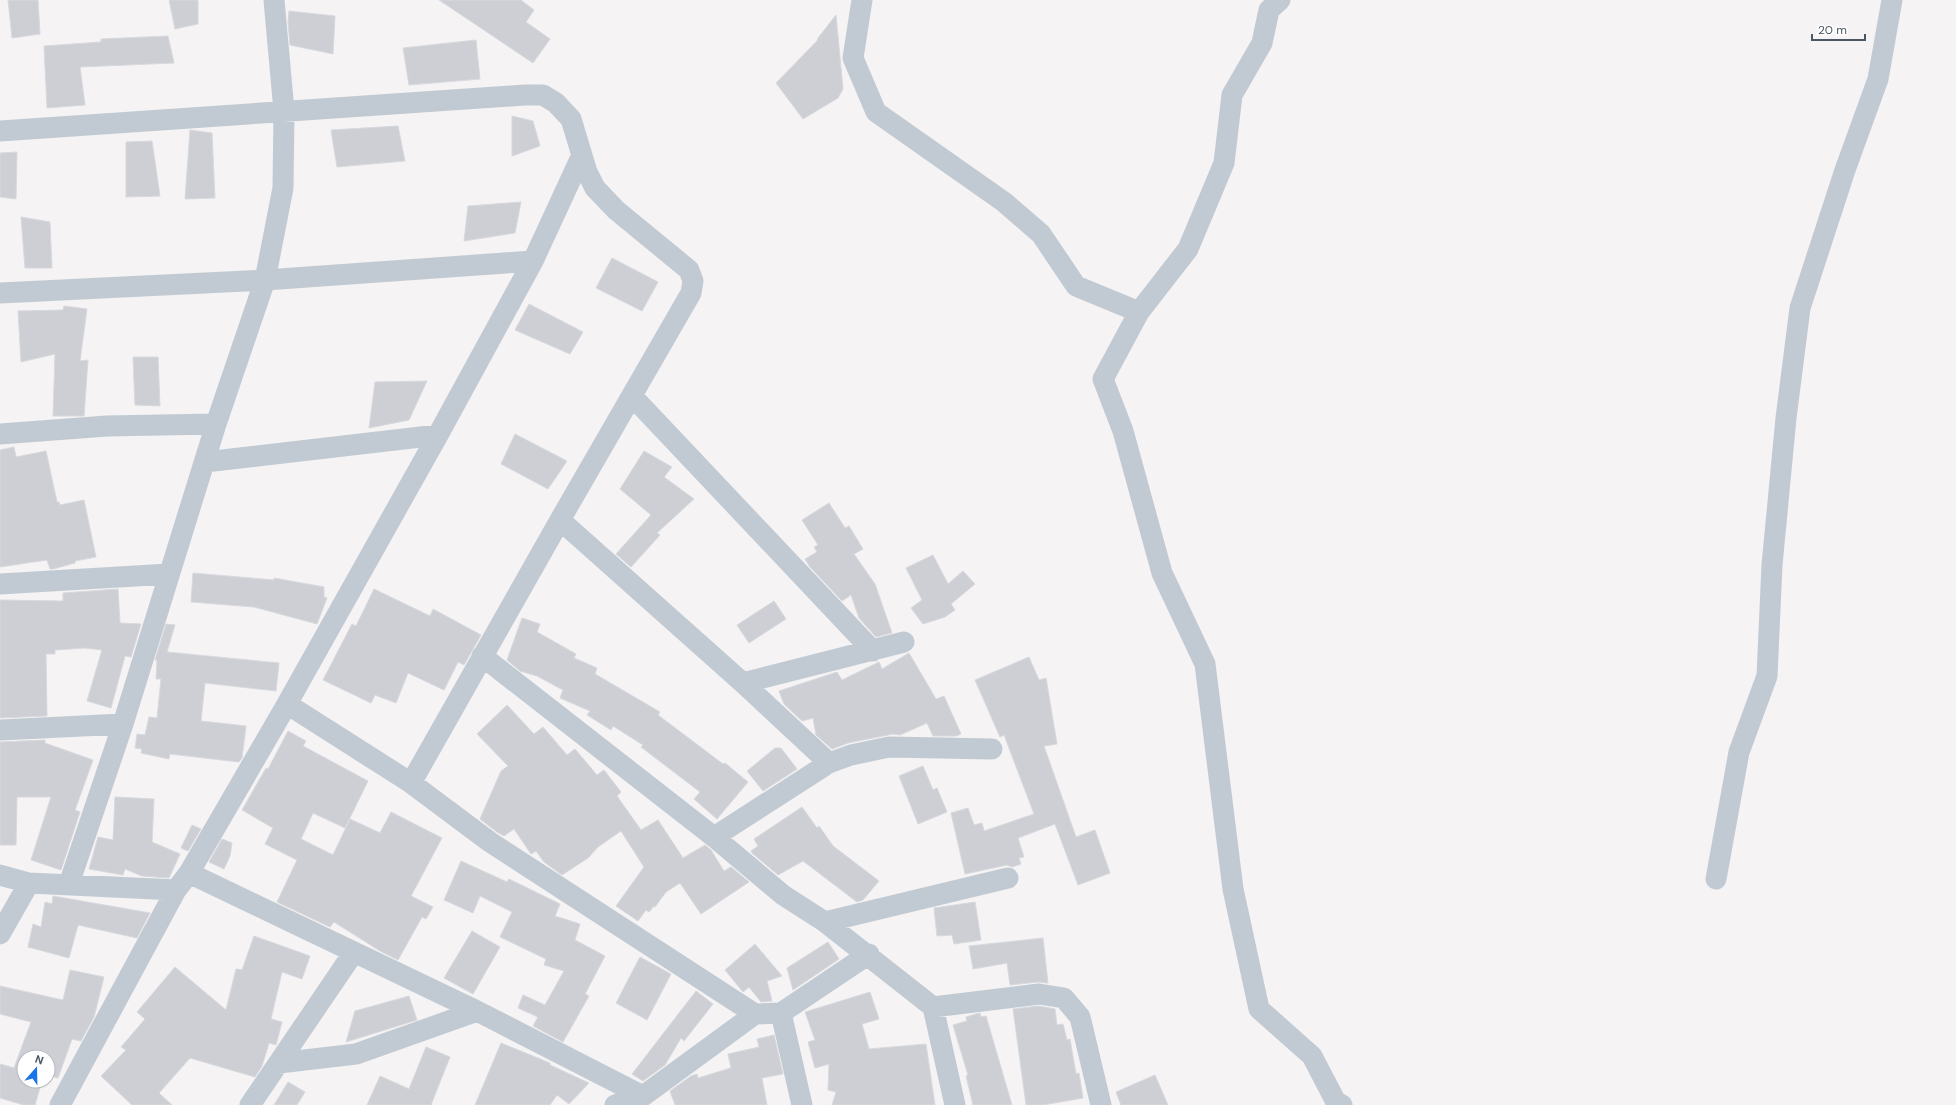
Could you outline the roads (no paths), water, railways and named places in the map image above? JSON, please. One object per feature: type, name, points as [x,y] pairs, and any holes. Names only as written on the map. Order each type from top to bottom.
[{"type":"street","points":[[68,884],[123,724],[216,424],[265,280],[282,188],[284,111],[274,0]]},
{"type":"street","points":[[862,0],[853,58],[876,112],[1004,202],[1041,234],[1076,286],[1139,312]]},
{"type":"street","points":[[1280,0],[1269,10],[1262,43],[1232,95],[1224,163],[1188,249],[1139,312],[1103,379],[1123,431],[1162,573],[1205,664],[1233,889],[1259,1009],[1312,1056],[1336,1102],[1342,1105]]},
{"type":"street","points":[[1716,879],[1739,752],[1767,676],[1772,565],[1786,418],[1800,308],[1845,170],[1878,79],[1892,0]]},
{"type":"street","points":[[0,131],[524,95],[543,96],[556,103],[571,119],[586,172],[594,188],[616,210],[690,270],[693,281],[691,293],[482,656],[411,783]]},
{"type":"street","points":[[60,1105],[176,890],[189,873],[287,704],[438,435],[533,261],[582,155]]},
{"type":"street","points":[[0,293],[265,280],[533,261]]},
{"type":"street","points":[[632,396],[873,650]]},
{"type":"street","points":[[0,434],[106,426],[216,424]]},
{"type":"street","points":[[204,462],[438,435]]},
{"type":"street","points":[[560,520],[743,684],[829,764]]},
{"type":"street","points":[[0,584],[169,574]]},
{"type":"street","points":[[743,684],[904,642]]},
{"type":"street","points":[[482,656],[714,837],[783,895],[825,922],[869,954],[933,1007],[956,1105]]},
{"type":"street","points":[[287,704],[411,783],[490,842],[755,1014]]},
{"type":"street","points":[[0,730],[123,724]]},
{"type":"street","points":[[714,837],[829,764],[851,755],[889,747],[992,749]]},
{"type":"street","points":[[189,873],[477,1011],[643,1096]]},
{"type":"street","points":[[0,875],[29,882],[176,890]]},
{"type":"street","points":[[825,922],[1008,878]]},
{"type":"street","points":[[0,934],[29,882]]},
{"type":"street","points":[[250,1105],[354,952]]},
{"type":"street","points":[[615,1105],[643,1096],[755,1014],[781,1013],[869,954]]},
{"type":"street","points":[[933,1007],[1039,994],[1064,998],[1080,1017],[1101,1105]]},
{"type":"street","points":[[279,1063],[356,1054],[477,1011]]},
{"type":"street","points":[[781,1013],[802,1105]]}]
